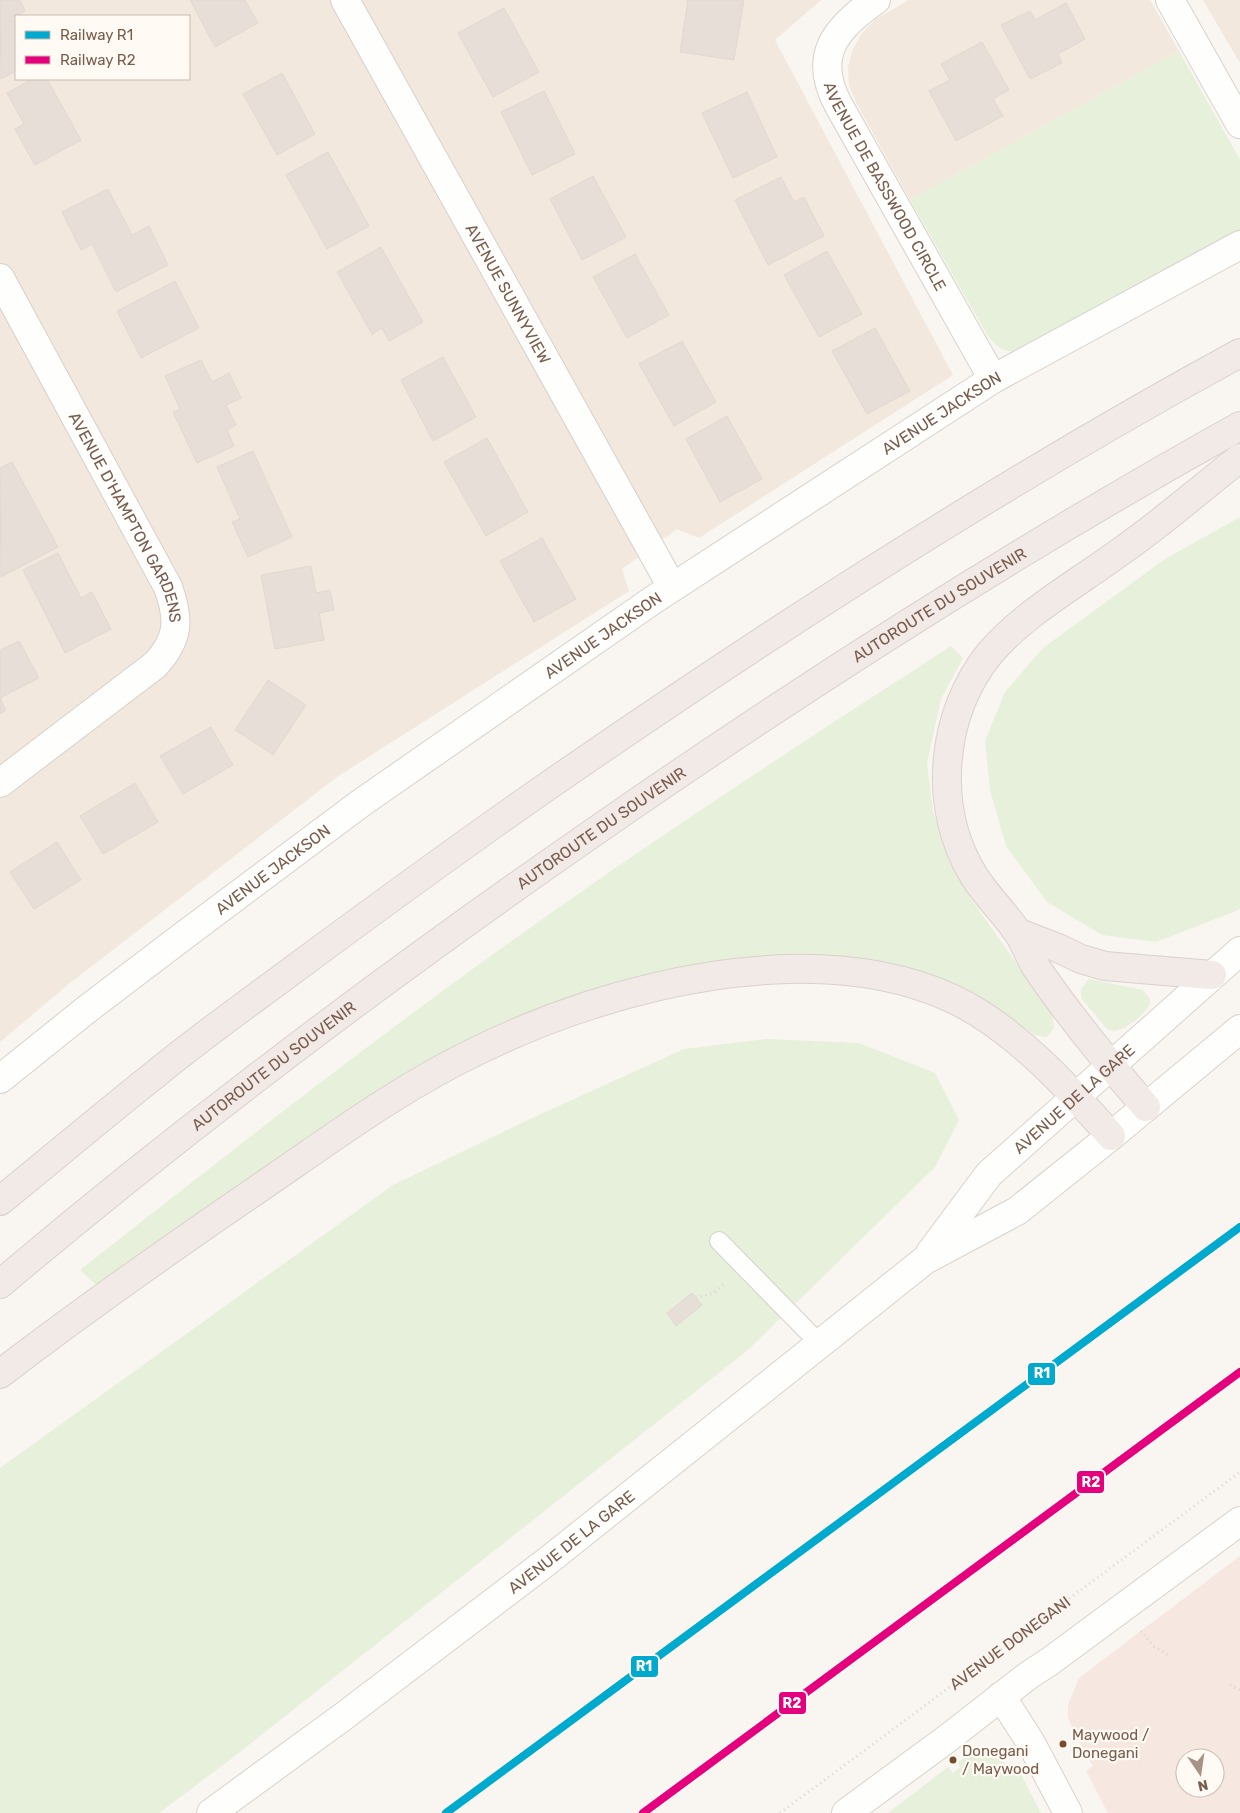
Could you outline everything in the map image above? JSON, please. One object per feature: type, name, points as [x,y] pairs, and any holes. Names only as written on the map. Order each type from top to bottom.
[{"type":"highway","points":[[1203,373],[1240,342]]},
{"type":"highway","points":[[0,1201],[227,1018],[433,866],[591,756],[885,562],[1096,435],[1240,353]]},
{"type":"highway","name":"AUTOROUTE DU SOUVENIR","points":[[0,1284],[141,1168],[266,1070],[411,961],[549,862],[752,724],[899,628],[1046,539],[1240,426]]},
{"type":"highway","points":[[1146,1107],[1111,1066],[1034,965],[1019,934],[974,876],[957,839],[950,812],[947,783],[949,752],[955,720],[967,691],[991,653],[1016,628],[1122,551],[1240,458]]},
{"type":"highway","points":[[1019,934],[1105,966],[1212,975]]},
{"type":"highway","points":[[0,1374],[200,1228],[409,1088],[471,1054],[514,1034],[582,1008],[706,977],[781,968],[820,969],[895,979],[926,988],[953,999],[978,1014],[1028,1051],[1077,1098],[1111,1136]]},
{"type":"street","name":"AVENUE SUNNYVIEW","points":[[345,0],[672,588]]},
{"type":"street","name":"AVENUE DE BASSWOOD CIRCLE","points":[[876,0],[861,10],[834,40],[828,52],[826,67],[829,86],[993,379]]},
{"type":"street","points":[[1170,0],[1240,124]]},
{"type":"street","name":"AVENUE JACKSON","points":[[0,1079],[86,1010],[361,803],[672,588],[993,379],[1240,245]]},
{"type":"street","name":"AVENUE D'HAMPTON GARDENS","points":[[0,278],[168,587],[174,602],[176,620],[175,636],[167,652],[155,665],[0,783]]},
{"type":"street","name":"AVENUE DE LA GARE","points":[[925,1260],[990,1174],[1240,952]]},
{"type":"street","name":"AVENUE DE LA GARE","points":[[211,1813],[344,1716],[546,1563],[925,1260],[1017,1211],[1240,1029]]},
{"type":"street","points":[[846,1813],[948,1738],[1001,1696],[1240,1521]]},
{"type":"street","points":[[1001,1696],[1031,1743],[1068,1813]]},
{"type":"lane","points":[[720,1241],[819,1343]]},
{"type":"path","points":[[696,1298],[714,1293],[743,1266]]},
{"type":"path","name":"AVENUE DONEGANI","points":[[780,1813],[1240,1472]]},
{"type":"path","points":[[1136,1625],[1153,1646],[1168,1655]]},
{"type":"path","points":[[1230,1685],[1240,1690]]},
{"type":"shaded area","points":[[0,0],[821,0],[775,40],[953,375],[699,538],[677,529],[622,569],[629,591],[337,777],[70,983],[0,1042]]},
{"type":"shaded area","points":[[909,0],[1150,0],[1179,51],[910,200],[857,104],[849,86],[848,67],[853,49],[862,33],[876,19]]},
{"type":"shaded area","points":[[1203,0],[1240,0],[1240,63]]},
{"type":"shaded area","points":[[1240,1556],[1240,1813],[1108,1813],[1086,1771],[1093,1766],[1073,1730],[1068,1717],[1068,1705],[1079,1678]]},
{"type":"green space","points":[[1179,51],[1240,160],[1240,232],[1026,348],[1014,351],[1002,349],[989,338],[910,200]]},
{"type":"green space","points":[[1240,517],[1240,908],[1156,942],[1102,935],[1047,902],[1006,846],[990,790],[985,741],[1005,692],[1043,648],[1165,559]]},
{"type":"green space","points":[[951,646],[963,658],[941,699],[927,763],[933,812],[949,858],[971,899],[1053,1015],[1054,1028],[1047,1037],[1035,1035],[972,992],[923,976],[844,957],[776,956],[687,968],[590,990],[515,1022],[98,1287],[80,1270],[318,1085],[499,950],[609,872]]},
{"type":"green space","points":[[1089,979],[1143,990],[1150,999],[1150,1004],[1131,1024],[1119,1030],[1107,1029],[1081,998],[1081,989]]},
{"type":"green space","points":[[766,1039],[859,1043],[935,1073],[959,1120],[935,1167],[748,1350],[231,1759],[159,1813],[0,1813],[0,1468],[393,1185],[530,1119],[684,1049]]},
{"type":"green space","points":[[972,1753],[993,1756],[1002,1760],[1011,1768],[1015,1763],[1041,1813],[888,1813],[948,1767],[953,1773],[960,1767],[958,1762]]},
{"type":"building","points":[[0,0],[20,0],[25,11],[12,18],[15,23],[15,72],[1,79]]},
{"type":"building","points":[[190,0],[245,0],[258,23],[215,47]]},
{"type":"building","points":[[688,0],[744,0],[734,60],[680,52]]},
{"type":"building","points":[[1066,3],[1085,39],[1058,54],[1062,63],[1030,79],[1001,25],[1030,11],[1035,20]]},
{"type":"building","points":[[504,8],[539,72],[493,97],[458,33]]},
{"type":"building","points":[[982,42],[1009,90],[993,99],[1003,116],[956,141],[929,91],[950,80],[941,64]]},
{"type":"building","points":[[282,73],[315,134],[277,155],[243,94]]},
{"type":"building","points":[[30,80],[48,80],[81,140],[35,165],[15,129],[24,124],[7,93]]},
{"type":"building","points":[[544,91],[575,154],[532,175],[501,112]]},
{"type":"building","points":[[747,92],[777,157],[733,178],[702,113]]},
{"type":"building","points":[[328,152],[369,226],[327,249],[286,175]]},
{"type":"building","points":[[593,176],[626,237],[582,260],[550,199]]},
{"type":"building","points":[[781,177],[794,202],[804,197],[824,236],[768,265],[735,200]]},
{"type":"building","points":[[108,189],[132,235],[149,226],[168,265],[116,292],[92,244],[81,250],[62,212]]},
{"type":"building","points":[[381,247],[423,322],[389,341],[382,328],[372,334],[337,272]]},
{"type":"building","points":[[827,251],[862,314],[819,337],[784,275]]},
{"type":"building","points":[[635,254],[669,315],[627,338],[593,277]]},
{"type":"building","points":[[175,281],[199,328],[141,358],[117,311]]},
{"type":"building","points":[[875,328],[910,391],[867,414],[832,351]]},
{"type":"building","points":[[682,341],[716,402],[674,426],[639,364]]},
{"type":"building","points":[[443,357],[476,417],[433,441],[401,380]]},
{"type":"building","points":[[201,360],[212,382],[229,373],[241,398],[226,405],[236,425],[227,430],[234,446],[197,463],[173,412],[180,409],[165,376]]},
{"type":"building","points":[[727,416],[762,479],[720,502],[686,439]]},
{"type":"building","points":[[487,438],[528,512],[486,536],[444,462]]},
{"type":"building","points":[[253,451],[292,537],[248,557],[232,522],[240,519],[217,467]]},
{"type":"building","points":[[12,462],[58,547],[1,577],[0,468]]},
{"type":"building","points":[[542,538],[576,599],[534,622],[500,561]]},
{"type":"building","points":[[58,553],[81,598],[92,592],[111,629],[65,653],[23,570]]},
{"type":"building","points":[[311,566],[316,593],[330,590],[334,610],[319,613],[324,640],[275,649],[261,575]]},
{"type":"building","points":[[19,641],[39,678],[0,698],[0,650]]},
{"type":"building","points":[[268,680],[306,705],[273,755],[235,730]]},
{"type":"building","points":[[0,698],[6,710],[0,714]]},
{"type":"building","points":[[211,727],[233,765],[183,794],[160,756]]},
{"type":"building","points":[[135,783],[158,822],[103,854],[80,816]]},
{"type":"building","points":[[57,842],[81,880],[34,909],[10,872]]},
{"type":"building","points":[[692,1293],[702,1305],[676,1326],[667,1313]]},
{"type":"rail line","name":"R1","points":[[446,1813],[1240,1227]]},
{"type":"rail line","name":"R2","points":[[643,1813],[1240,1372]]},
{"type":"place","name":"Maywood / Donegani","points":[[1063,1744]]},
{"type":"place","name":"Donegani / Maywood","points":[[953,1760]]}]
